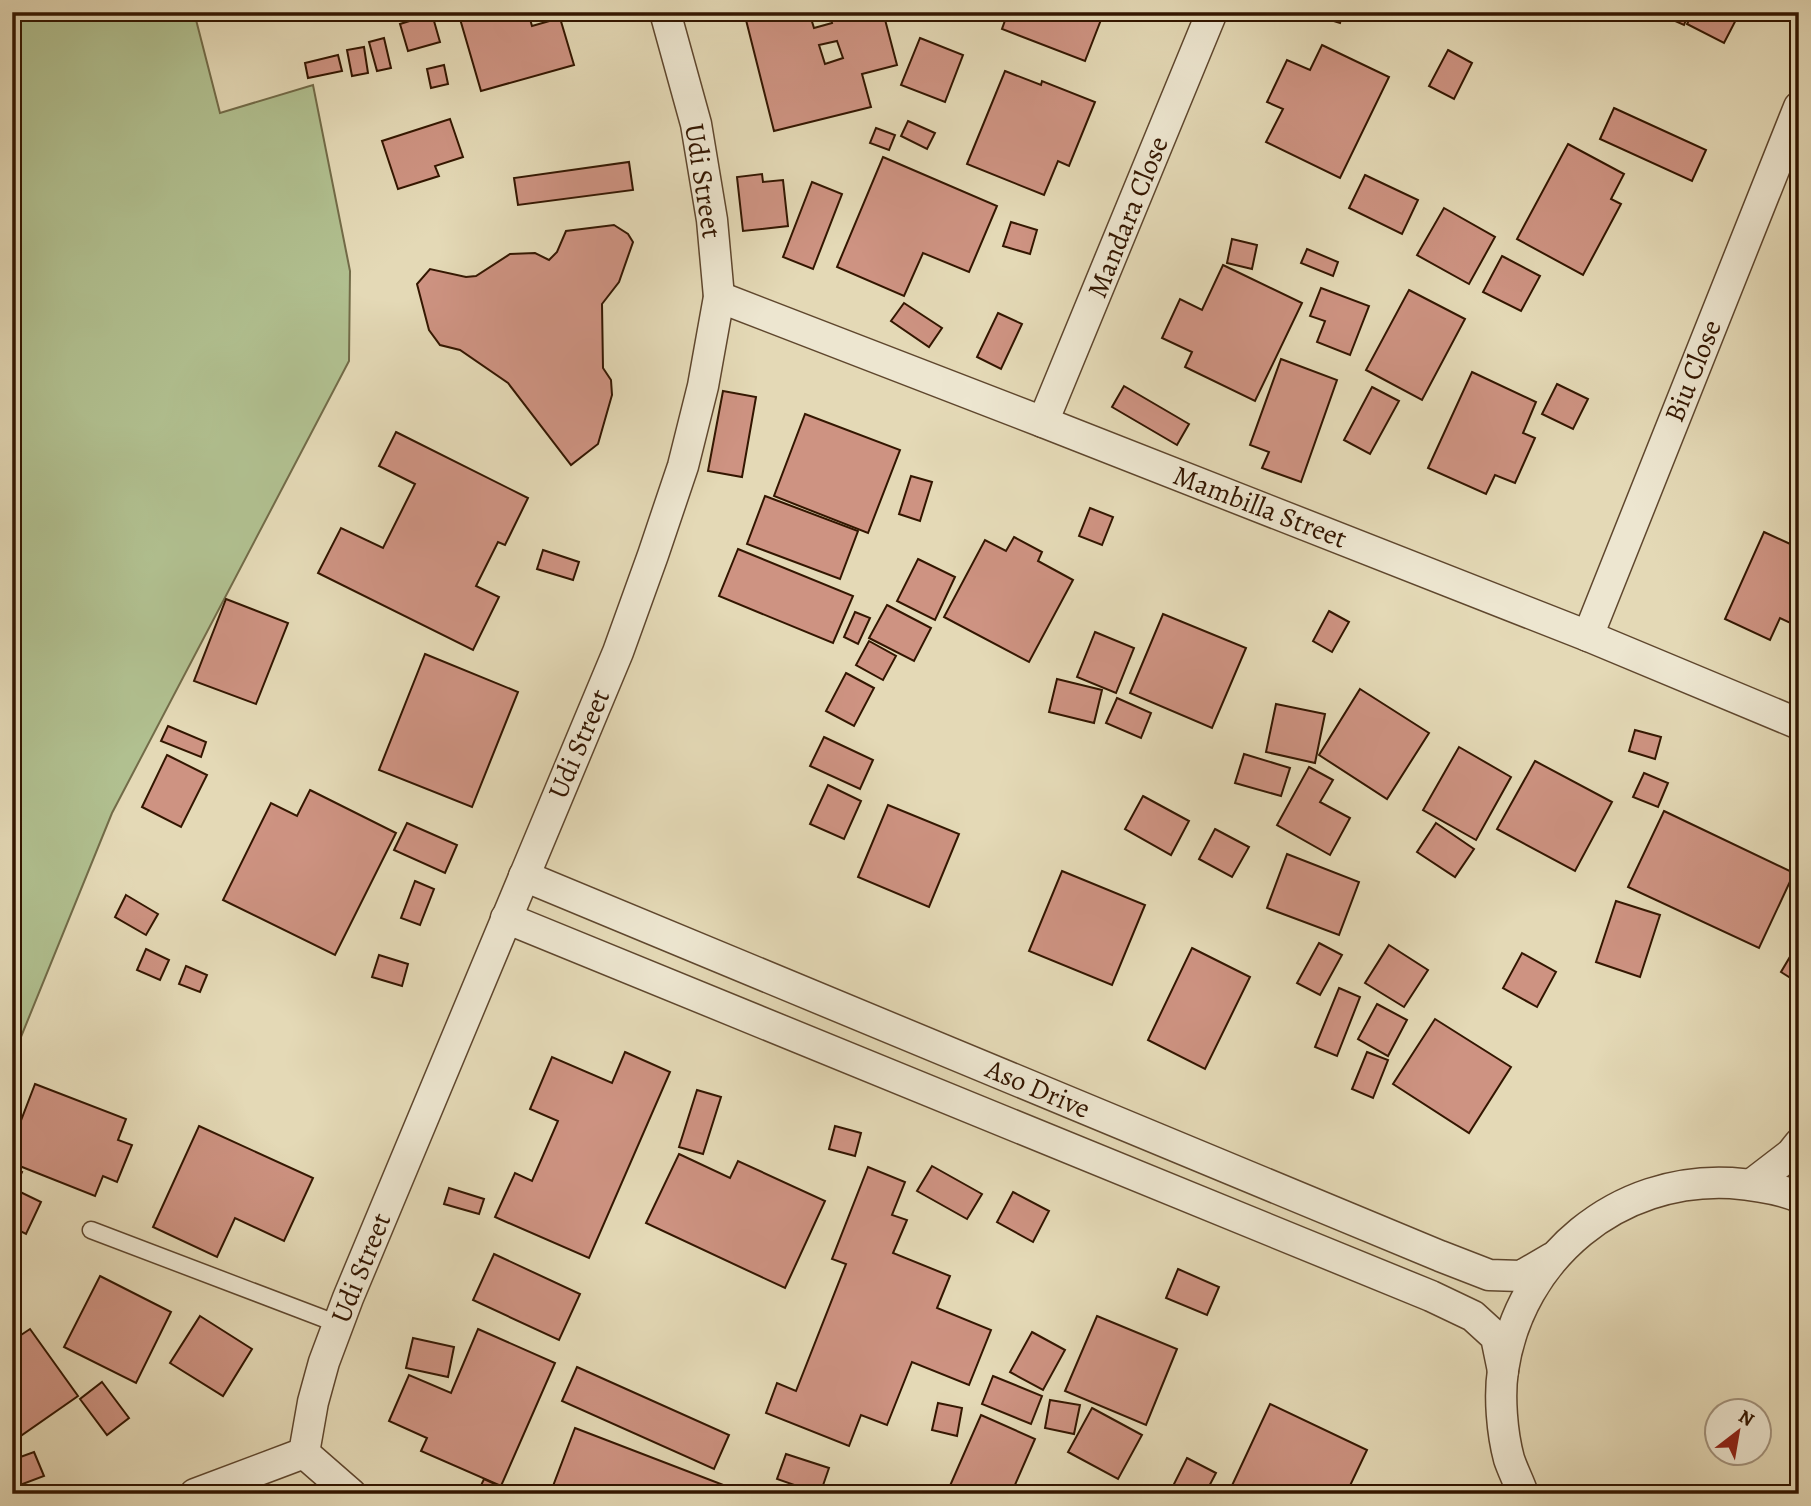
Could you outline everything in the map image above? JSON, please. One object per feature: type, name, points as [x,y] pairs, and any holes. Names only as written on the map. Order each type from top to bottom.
[{"type":"street","name":"Udi Street","points":[[304,1453],[313,1402],[338,1324],[618,652],[683,466],[703,386],[719,297],[712,220],[696,124],[665,12]]},
{"type":"street","name":"Mandara Close","points":[[1044,422],[1212,12]]},
{"type":"street","name":"Biu Close","points":[[1588,636],[1799,107]]},
{"type":"street","name":"Mambilla Street","points":[[719,297],[1588,636],[1799,724]]},
{"type":"street","name":"Aso Drive","points":[[524,876],[1489,1275],[1521,1276],[1552,1258]]},
{"type":"street","name":"Aso Drive","points":[[506,918],[1432,1296],[1474,1316],[1496,1337],[1503,1371]]},
{"type":"street","points":[[1752,1184],[1791,1154],[1799,1144]]},
{"type":"street","points":[[1523,1494],[1510,1460],[1502,1416],[1503,1371],[1512,1331],[1529,1293],[1552,1258],[1585,1228],[1622,1204],[1664,1189],[1708,1182],[1752,1184],[1799,1197]]},
{"type":"street","points":[[195,1494],[304,1453],[351,1494]]},
{"type":"lane","points":[[91,1230],[338,1324]]},
{"type":"green space","points":[[12,12],[194,12],[220,113],[313,85],[350,271],[349,361],[112,813],[12,1059]]},
{"type":"building","points":[[458,12],[528,12],[532,26],[560,18],[574,65],[481,91]]},
{"type":"building","points":[[744,12],[809,12],[814,28],[832,23],[829,12],[883,12],[897,65],[862,74],[871,107],[774,131]],"holes":[[[837,41],[843,58],[825,64],[819,45]]]},
{"type":"building","points":[[1008,12],[1104,12],[1085,61],[1002,29]]},
{"type":"building","points":[[1305,12],[1343,12],[1340,23]]},
{"type":"building","points":[[1655,12],[1689,12],[1684,25]]},
{"type":"building","points":[[1693,12],[1740,12],[1724,43],[1687,24]]},
{"type":"building","points":[[432,14],[440,42],[408,51],[400,24]]},
{"type":"building","points":[[384,38],[391,68],[377,71],[369,42]]},
{"type":"building","points":[[920,38],[963,55],[945,102],[901,85]]},
{"type":"building","points":[[1322,45],[1389,77],[1340,178],[1266,142],[1283,109],[1267,102],[1287,60],[1310,70]]},
{"type":"building","points":[[364,47],[368,73],[352,76],[347,50]]},
{"type":"building","points":[[1448,50],[1472,63],[1454,99],[1429,86]]},
{"type":"building","points":[[338,55],[342,71],[308,78],[305,63]]},
{"type":"building","points":[[444,65],[448,84],[431,88],[427,69]]},
{"type":"building","points":[[1005,71],[1041,85],[1042,81],[1095,102],[1069,166],[1058,161],[1044,195],[967,164]]},
{"type":"building","points":[[1614,108],[1706,150],[1692,181],[1600,139]]},
{"type":"building","points":[[450,119],[463,157],[435,166],[439,176],[398,189],[382,141]]},
{"type":"building","points":[[908,121],[935,133],[927,149],[901,136]]},
{"type":"building","points":[[876,128],[895,135],[889,150],[870,143]]},
{"type":"building","points":[[1568,144],[1624,174],[1611,199],[1621,204],[1583,275],[1517,239]]},
{"type":"building","points":[[883,157],[997,206],[969,272],[923,253],[904,296],[837,267]]},
{"type":"building","points":[[629,162],[633,190],[518,205],[514,178]]},
{"type":"building","points":[[762,174],[763,182],[783,180],[788,226],[743,231],[737,177]]},
{"type":"building","points":[[1365,175],[1418,200],[1402,234],[1349,208]]},
{"type":"building","points":[[812,182],[842,194],[813,269],[783,257]]},
{"type":"building","points":[[1444,208],[1495,237],[1469,284],[1417,255]]},
{"type":"building","points":[[1011,222],[1037,230],[1030,254],[1003,246]]},
{"type":"building","points":[[614,225],[628,234],[633,242],[619,282],[602,304],[603,368],[611,380],[612,395],[598,444],[571,465],[508,383],[460,350],[440,345],[429,330],[417,284],[430,269],[466,277],[476,276],[510,254],[535,253],[549,260],[557,252],[566,231]]},
{"type":"building","points":[[1232,239],[1257,245],[1252,269],[1227,263]]},
{"type":"building","points":[[1307,249],[1338,262],[1333,276],[1301,263]]},
{"type":"building","points":[[1502,256],[1540,276],[1521,311],[1483,292]]},
{"type":"building","points":[[1223,265],[1302,303],[1255,401],[1185,367],[1192,352],[1162,338],[1180,299],[1202,310]]},
{"type":"building","points":[[1321,288],[1369,306],[1350,355],[1317,342],[1325,321],[1310,316]]},
{"type":"building","points":[[1409,290],[1465,319],[1422,400],[1366,370]]},
{"type":"building","points":[[904,303],[942,328],[929,347],[891,321]]},
{"type":"building","points":[[998,313],[1022,324],[1001,369],[977,357]]},
{"type":"building","points":[[1281,359],[1337,380],[1301,482],[1262,468],[1269,452],[1250,445]]},
{"type":"building","points":[[1472,372],[1536,402],[1523,433],[1535,438],[1515,483],[1495,475],[1486,494],[1428,468]]},
{"type":"building","points":[[1557,384],[1588,399],[1573,429],[1542,414]]},
{"type":"building","points":[[1124,386],[1189,424],[1177,445],[1112,407]]},
{"type":"building","points":[[1372,387],[1399,401],[1370,454],[1344,440]]},
{"type":"building","points":[[723,391],[756,397],[742,477],[708,471]]},
{"type":"building","points":[[805,414],[900,450],[868,533],[774,496]]},
{"type":"building","points":[[396,432],[528,498],[505,545],[498,542],[476,586],[499,597],[473,650],[318,573],[341,528],[383,548],[415,484],[379,466]]},
{"type":"building","points":[[911,476],[932,482],[920,521],[899,514]]},
{"type":"building","points":[[765,496],[858,531],[840,579],[747,544]]},
{"type":"building","points":[[1090,508],[1113,517],[1102,545],[1079,536]]},
{"type":"building","points":[[1764,532],[1799,548],[1799,627],[1780,618],[1770,640],[1725,619]]},
{"type":"building","points":[[1014,537],[1042,552],[1038,561],[1073,580],[1029,662],[944,617],[985,540],[1006,551]]},
{"type":"building","points":[[738,549],[853,596],[833,643],[719,596]]},
{"type":"building","points":[[543,550],[579,562],[573,580],[537,569]]},
{"type":"building","points":[[918,559],[955,577],[935,620],[897,601]]},
{"type":"building","points":[[226,599],[288,623],[256,704],[194,681]]},
{"type":"building","points":[[887,605],[931,628],[914,661],[869,638]]},
{"type":"building","points":[[1329,611],[1349,622],[1332,652],[1313,641]]},
{"type":"building","points":[[855,612],[870,618],[858,644],[844,637]]},
{"type":"building","points":[[1163,614],[1246,648],[1212,728],[1130,693]]},
{"type":"building","points":[[1095,632],[1134,648],[1116,693],[1077,677]]},
{"type":"building","points":[[869,641],[896,656],[883,680],[856,665]]},
{"type":"building","points":[[425,654],[518,692],[472,807],[379,770]]},
{"type":"building","points":[[846,673],[874,688],[854,726],[826,711]]},
{"type":"building","points":[[1057,679],[1102,690],[1094,723],[1049,712]]},
{"type":"building","points":[[1360,689],[1429,733],[1387,799],[1319,755]]},
{"type":"building","points":[[1117,698],[1151,713],[1141,738],[1106,723]]},
{"type":"building","points":[[1276,704],[1325,714],[1315,763],[1266,752]]},
{"type":"building","points":[[168,726],[206,742],[201,757],[161,741]]},
{"type":"building","points":[[1635,730],[1661,737],[1655,759],[1629,751]]},
{"type":"building","points":[[824,737],[873,760],[860,789],[810,766]]},
{"type":"building","points":[[1459,747],[1511,777],[1476,840],[1423,810]]},
{"type":"building","points":[[1244,754],[1290,768],[1281,796],[1235,783]]},
{"type":"building","points":[[167,755],[207,775],[181,827],[142,807]]},
{"type":"building","points":[[1535,761],[1612,802],[1575,871],[1497,829]]},
{"type":"building","points":[[1309,767],[1333,780],[1320,802],[1350,818],[1330,855],[1277,825]]},
{"type":"building","points":[[1644,773],[1668,783],[1658,807],[1633,797]]},
{"type":"building","points":[[828,785],[861,801],[844,839],[810,824]]},
{"type":"building","points":[[310,790],[396,833],[335,955],[223,900],[271,803],[297,816]]},
{"type":"building","points":[[1143,796],[1189,821],[1171,855],[1125,829]]},
{"type":"building","points":[[888,805],[959,834],[929,907],[858,877]]},
{"type":"building","points":[[1664,811],[1794,873],[1759,948],[1628,887]]},
{"type":"building","points":[[407,823],[457,845],[445,873],[394,850]]},
{"type":"building","points":[[1436,823],[1474,849],[1455,877],[1417,852]]},
{"type":"building","points":[[1215,829],[1249,847],[1232,877],[1199,859]]},
{"type":"building","points":[[1287,854],[1359,882],[1339,935],[1267,908]]},
{"type":"building","points":[[1062,871],[1145,905],[1112,985],[1029,951]]},
{"type":"building","points":[[415,881],[434,889],[420,925],[401,918]]},
{"type":"building","points":[[126,895],[158,914],[146,935],[115,917]]},
{"type":"building","points":[[1616,901],[1660,915],[1640,977],[1596,962]]},
{"type":"building","points":[[1319,943],[1342,955],[1320,995],[1297,983]]},
{"type":"building","points":[[1389,945],[1428,970],[1404,1007],[1365,983]]},
{"type":"building","points":[[1192,948],[1250,977],[1205,1069],[1148,1040]]},
{"type":"building","points":[[146,949],[169,960],[160,980],[137,970]]},
{"type":"building","points":[[1794,950],[1799,953],[1797,982],[1781,972]]},
{"type":"building","points":[[1522,953],[1556,972],[1537,1007],[1503,988]]},
{"type":"building","points":[[379,955],[408,964],[402,986],[372,977]]},
{"type":"building","points":[[186,966],[207,975],[200,992],[179,984]]},
{"type":"building","points":[[1339,988],[1360,997],[1337,1056],[1315,1047]]},
{"type":"building","points":[[1377,1004],[1407,1020],[1388,1056],[1358,1039]]},
{"type":"building","points":[[1435,1019],[1511,1067],[1469,1133],[1393,1084]]},
{"type":"building","points":[[625,1052],[670,1072],[589,1258],[495,1217],[515,1173],[532,1181],[558,1121],[530,1109],[552,1057],[612,1083]]},
{"type":"building","points":[[1367,1052],[1388,1060],[1373,1098],[1352,1089]]},
{"type":"building","points":[[35,1084],[126,1119],[118,1140],[132,1145],[117,1182],[103,1176],[95,1196],[12,1163],[12,1144]]},
{"type":"building","points":[[697,1090],[721,1097],[703,1154],[679,1147]]},
{"type":"building","points":[[199,1126],[313,1178],[284,1241],[235,1218],[217,1257],[153,1227]]},
{"type":"building","points":[[835,1126],[861,1133],[855,1156],[829,1149]]},
{"type":"building","points":[[679,1154],[730,1178],[738,1161],[825,1201],[785,1288],[646,1223]]},
{"type":"building","points":[[932,1166],[982,1194],[967,1219],[917,1191]]},
{"type":"building","points":[[12,1167],[22,1172],[14,1189],[41,1202],[26,1234],[12,1227]]},
{"type":"building","points":[[868,1167],[905,1182],[892,1215],[907,1220],[893,1253],[950,1276],[937,1308],[991,1330],[969,1385],[912,1362],[887,1425],[861,1415],[849,1446],[766,1413],[777,1383],[796,1391],[846,1264],[832,1259]]},
{"type":"building","points":[[449,1188],[484,1199],[479,1214],[444,1204]]},
{"type":"building","points":[[1013,1192],[1049,1211],[1033,1242],[997,1222]]},
{"type":"building","points":[[494,1254],[580,1294],[559,1340],[473,1300]]},
{"type":"building","points":[[1178,1269],[1219,1287],[1207,1315],[1166,1298]]},
{"type":"building","points":[[100,1276],[171,1312],[136,1383],[64,1347]]},
{"type":"building","points":[[200,1316],[252,1349],[223,1396],[170,1363]]},
{"type":"building","points":[[1097,1316],[1177,1349],[1146,1425],[1065,1391]]},
{"type":"building","points":[[30,1329],[78,1396],[12,1442],[12,1341]]},
{"type":"building","points":[[478,1329],[555,1363],[501,1486],[421,1451],[427,1438],[389,1421],[409,1375],[451,1393]]},
{"type":"building","points":[[1032,1332],[1065,1350],[1043,1390],[1010,1372]]},
{"type":"building","points":[[413,1338],[454,1347],[448,1377],[406,1368]]},
{"type":"building","points":[[577,1367],[729,1435],[714,1469],[562,1401]]},
{"type":"building","points":[[993,1376],[1042,1396],[1031,1424],[982,1404]]},
{"type":"building","points":[[102,1382],[129,1418],[107,1435],[80,1399]]},
{"type":"building","points":[[1050,1400],[1080,1405],[1074,1434],[1045,1428]]},
{"type":"building","points":[[938,1403],[962,1408],[957,1436],[932,1430]]},
{"type":"building","points":[[1270,1404],[1367,1450],[1346,1494],[1228,1494]]},
{"type":"building","points":[[1092,1408],[1142,1435],[1118,1479],[1068,1452]]},
{"type":"building","points":[[981,1415],[1035,1439],[1011,1494],[963,1494],[949,1488]]},
{"type":"building","points":[[575,1428],[739,1491],[737,1494],[550,1494]]},
{"type":"building","points":[[34,1452],[44,1476],[12,1488],[12,1460]]},
{"type":"building","points":[[786,1454],[829,1468],[820,1494],[777,1479]]},
{"type":"building","points":[[1187,1458],[1216,1473],[1205,1494],[1179,1494],[1171,1490]]},
{"type":"building","points":[[484,1479],[508,1490],[507,1494],[477,1494]]}]
